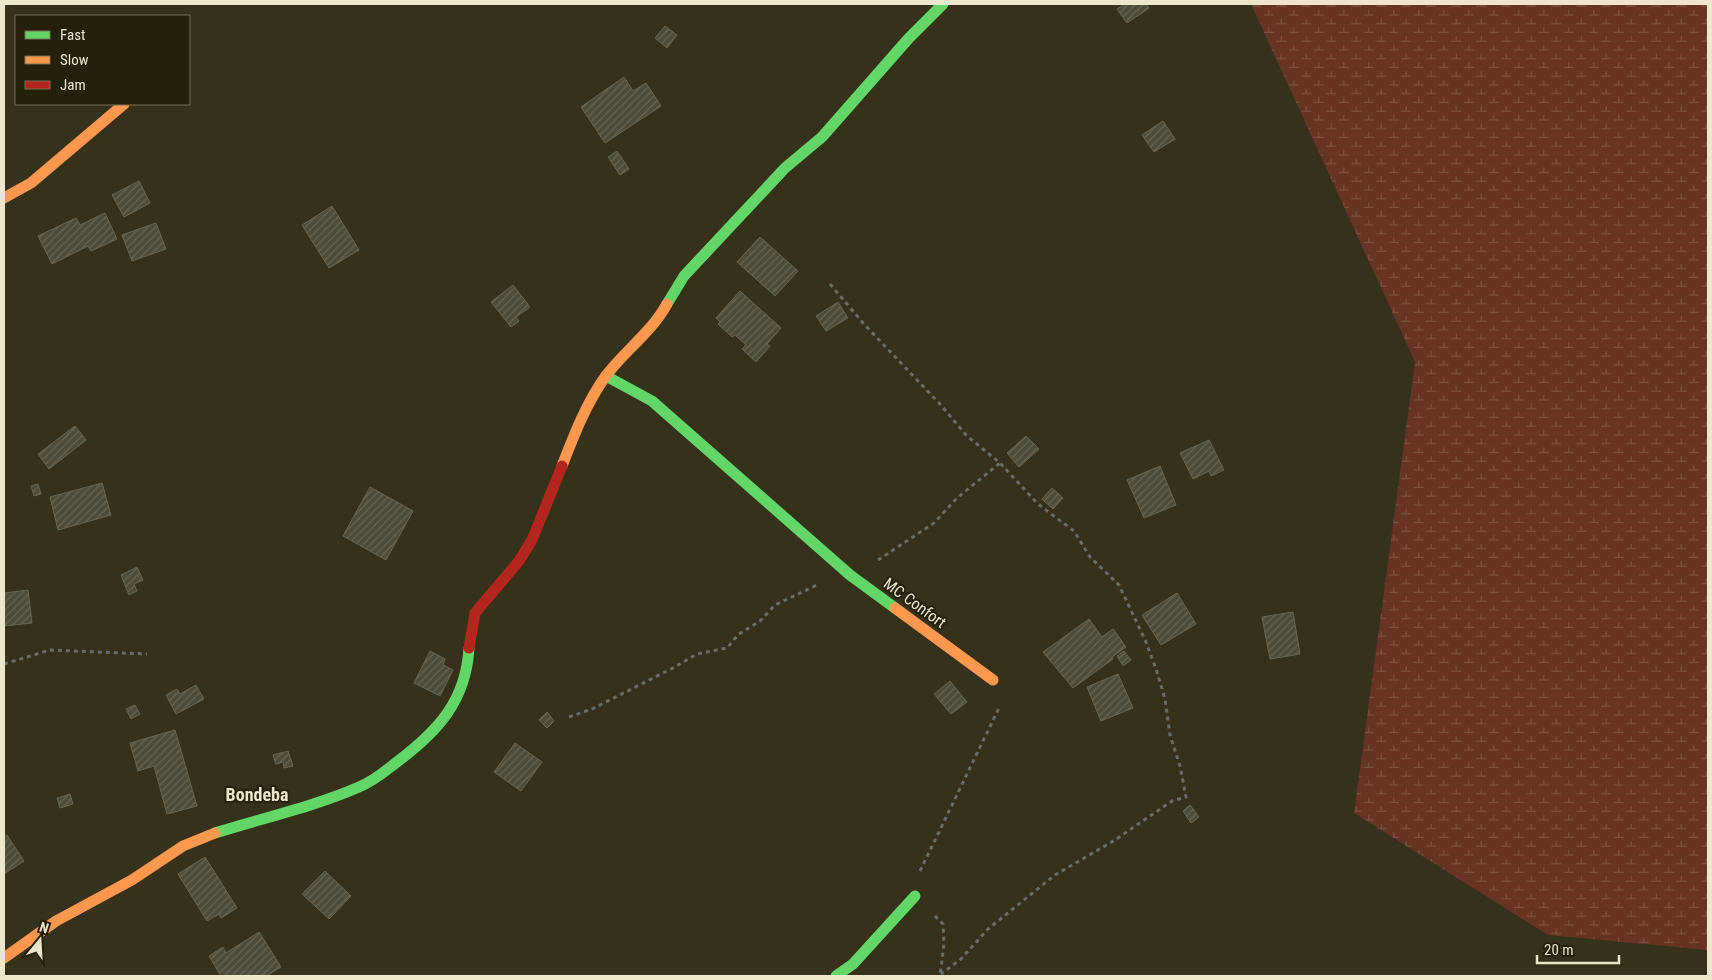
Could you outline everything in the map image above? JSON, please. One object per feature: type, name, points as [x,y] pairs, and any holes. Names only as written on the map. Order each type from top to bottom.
[{"type":"street","points":[[4,958],[56,921],[132,880],[183,846],[212,834],[324,800],[359,787],[390,769],[421,744],[442,722],[458,697],[468,669],[470,638],[475,613],[519,561],[532,540],[580,420],[606,376],[645,336],[663,312],[684,276],[704,253],[786,168],[822,137],[909,38],[944,4]]},
{"type":"street","points":[[4,198],[31,183],[123,105]]},
{"type":"street","name":"MC Confort","points":[[606,376],[652,401],[676,420],[850,575],[993,680]]},
{"type":"street","points":[[836,976],[853,964],[915,896]]},
{"type":"path","points":[[830,284],[863,323],[940,403],[967,436],[1000,463],[1038,504],[1074,532],[1090,557],[1119,585],[1143,635],[1156,668],[1165,699],[1170,735],[1180,766],[1186,798],[1172,801],[1103,847],[1055,875],[988,929],[961,959],[941,975]]},
{"type":"path","points":[[568,717],[592,709],[697,654],[727,648],[739,634],[760,621],[775,605],[816,585],[850,575],[880,560],[934,523],[957,498],[1000,463]]},
{"type":"path","points":[[4,664],[50,650],[147,654]]},
{"type":"path","points":[[941,975],[944,944],[942,924],[915,896],[920,870],[1001,702],[1000,691],[993,680]]},
{"type":"green space","points":[[1251,4],[1708,4],[1708,950],[1548,935],[1354,813],[1415,362]]},
{"type":"building","points":[[1125,4],[1146,4],[1149,8],[1127,23],[1117,9]]},
{"type":"building","points":[[665,26],[677,35],[667,48],[655,38]]},
{"type":"building","points":[[624,77],[633,91],[646,83],[661,106],[605,143],[581,107]]},
{"type":"building","points":[[1163,121],[1175,139],[1154,152],[1142,135]]},
{"type":"building","points":[[617,151],[629,169],[620,175],[608,157]]},
{"type":"building","points":[[139,181],[150,203],[124,217],[112,195]]},
{"type":"building","points":[[332,206],[359,250],[329,268],[302,225]]},
{"type":"building","points":[[105,213],[117,239],[91,251],[88,246],[52,264],[38,236],[76,218],[80,225]]},
{"type":"building","points":[[156,223],[166,249],[132,261],[122,235]]},
{"type":"building","points":[[760,237],[798,271],[775,296],[737,262]]},
{"type":"building","points":[[513,285],[530,307],[516,317],[519,321],[511,327],[491,302]]},
{"type":"building","points":[[740,291],[781,328],[767,344],[770,346],[756,362],[742,349],[746,345],[735,335],[732,337],[718,324],[720,322],[716,318]]},
{"type":"building","points":[[838,302],[848,318],[826,331],[816,316]]},
{"type":"building","points":[[75,426],[86,440],[49,469],[38,454]]},
{"type":"building","points":[[1026,436],[1039,449],[1019,467],[1007,453]]},
{"type":"building","points":[[1209,440],[1224,470],[1211,476],[1209,471],[1193,479],[1180,453]]},
{"type":"building","points":[[1160,466],[1176,505],[1144,518],[1127,480]]},
{"type":"building","points":[[102,483],[111,515],[58,530],[50,497]]},
{"type":"building","points":[[38,484],[41,494],[34,496],[31,486]]},
{"type":"building","points":[[370,487],[413,511],[386,560],[343,536]]},
{"type":"building","points":[[1052,488],[1063,498],[1053,509],[1042,499]]},
{"type":"building","points":[[137,567],[143,580],[134,584],[137,591],[129,595],[121,575]]},
{"type":"building","points":[[28,590],[32,623],[4,626],[4,593]]},
{"type":"building","points":[[1177,593],[1196,624],[1161,645],[1142,615]]},
{"type":"building","points":[[1293,612],[1300,654],[1270,659],[1262,617]]},
{"type":"building","points":[[1089,619],[1102,637],[1113,629],[1126,647],[1112,657],[1113,659],[1073,688],[1043,652]]},
{"type":"building","points":[[430,651],[445,659],[443,665],[453,670],[440,696],[414,683]]},
{"type":"building","points":[[1124,651],[1131,660],[1123,666],[1117,656]]},
{"type":"building","points":[[1118,674],[1133,708],[1101,721],[1087,687]]},
{"type":"building","points":[[950,681],[967,702],[951,714],[934,694]]},
{"type":"building","points":[[196,685],[204,699],[176,714],[166,695],[177,689],[180,694]]},
{"type":"building","points":[[135,705],[140,714],[131,719],[126,709]]},
{"type":"building","points":[[547,712],[554,721],[547,728],[539,720]]},
{"type":"building","points":[[175,730],[197,806],[167,814],[154,766],[138,771],[130,743]]},
{"type":"building","points":[[515,743],[542,762],[521,791],[494,772]]},
{"type":"building","points":[[288,751],[293,766],[284,768],[283,762],[276,764],[273,755]]},
{"type":"building","points":[[70,794],[73,804],[60,808],[57,798]]},
{"type":"building","points":[[1190,805],[1199,817],[1191,823],[1183,811]]},
{"type":"building","points":[[7,835],[24,861],[4,874],[4,837]]},
{"type":"building","points":[[205,857],[237,908],[221,918],[219,914],[207,921],[178,874]]},
{"type":"building","points":[[325,871],[351,896],[329,919],[302,894]]},
{"type":"building","points":[[259,932],[281,967],[266,976],[221,976],[209,956],[223,947],[226,953]]},
{"type":"traffic: fast","points":[[667,304],[684,276],[785,168],[822,137],[909,38],[943,4]]},
{"type":"traffic: fast","points":[[606,376],[652,401],[850,575],[895,608]]},
{"type":"traffic: fast","points":[[215,833],[324,801],[364,785],[379,776],[425,739],[447,713],[456,699],[462,684],[467,667],[469,648]]},
{"type":"traffic: fast","points":[[836,976],[853,964],[915,896]]},
{"type":"traffic: slow","points":[[4,198],[31,183],[123,105]]},
{"type":"traffic: slow","points":[[562,466],[581,420],[598,387],[612,368],[653,324],[667,304]]},
{"type":"traffic: slow","points":[[895,608],[993,680]]},
{"type":"traffic: slow","points":[[4,958],[56,921],[132,880],[183,846],[215,833]]},
{"type":"traffic: jam","points":[[469,648],[475,613],[519,561],[532,540],[562,466]]},
{"type":"district","name":"Bondeba","points":[[257,794]]}]
